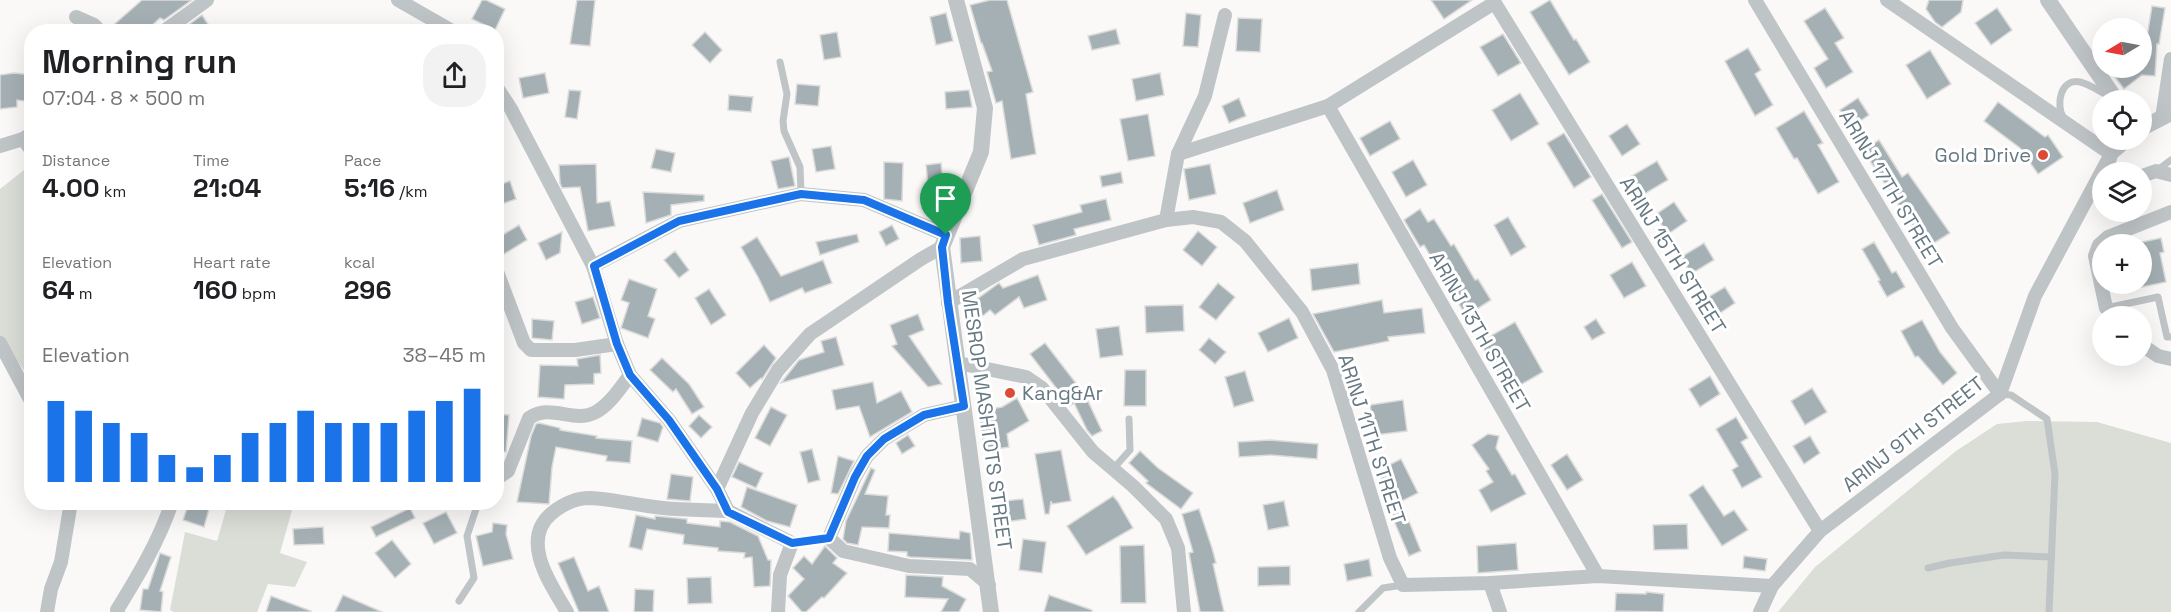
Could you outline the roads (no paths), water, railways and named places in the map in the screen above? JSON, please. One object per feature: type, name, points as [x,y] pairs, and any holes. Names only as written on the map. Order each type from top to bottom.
[{"type":"street","points":[[174,24],[207,0]]},
{"type":"street","points":[[398,0],[440,24]]},
{"type":"street","points":[[717,489],[757,404],[778,370],[810,334],[944,241],[981,152],[985,108],[956,0]]},
{"type":"street","name":"ARINJ 17TH STREET","points":[[1755,0],[1952,328],[2000,394]]},
{"type":"street","points":[[1887,0],[2111,154],[2109,162]]},
{"type":"street","points":[[2048,0],[2110,90]]},
{"type":"street","points":[[1178,154],[1328,106],[1493,1]]},
{"type":"street","name":"ARINJ 15TH STREET","points":[[1493,1],[1820,531]]},
{"type":"street","points":[[1166,220],[1178,154],[1205,96],[1225,15]]},
{"type":"street","points":[[76,17],[90,24]]},
{"type":"street","points":[[2152,123],[2166,115],[2171,58]]},
{"type":"street","points":[[504,98],[594,266],[617,344],[630,375],[669,420],[717,489],[728,512]]},
{"type":"street","name":"ARINJ 13TH STREET","points":[[1328,106],[1599,576]]},
{"type":"street","points":[[0,146],[24,142]]},
{"type":"street","name":"ARINJ 9TH STREET","points":[[1760,612],[1772,586],[1820,531],[2000,394],[2035,296],[2111,154],[2116,150]]},
{"type":"street","points":[[2152,172],[2156,171],[2171,175]]},
{"type":"street","points":[[594,266],[679,221],[801,194],[864,200],[944,241]]},
{"type":"street","points":[[2108,306],[2095,256],[2098,245],[2108,237],[2171,212]]},
{"type":"street","name":"ARINJ 11TH STREET","points":[[948,303],[1023,260],[1166,220],[1193,217],[1221,222],[1245,241],[1302,312],[1333,370],[1390,558],[1403,585]]},
{"type":"street","name":"MESROP MASHTOTS STREET","points":[[944,241],[948,303],[991,612]]},
{"type":"street","points":[[504,290],[524,343],[531,350],[574,350],[617,344]]},
{"type":"street","points":[[0,343],[24,388]]},
{"type":"street","points":[[2152,352],[2171,359]]},
{"type":"street","points":[[958,363],[1026,377],[1042,388],[1093,453],[1166,519],[1178,548],[1184,612]]},
{"type":"street","points":[[504,471],[529,418],[536,413],[546,411],[582,417],[595,413],[619,390],[630,375]]},
{"type":"street","points":[[964,406],[924,415],[878,445],[867,456],[855,477],[829,538],[843,551],[909,566],[970,569],[989,585]]},
{"type":"street","points":[[567,612],[544,573],[538,552],[538,535],[545,518],[563,504],[588,498],[663,508],[728,512],[792,543],[780,575],[778,612]]},
{"type":"street","points":[[47,612],[51,589],[61,562],[70,510]]},
{"type":"street","points":[[118,612],[117,610],[165,524],[169,510]]},
{"type":"street","points":[[1403,585],[1490,583],[1599,576],[1772,586]]},
{"type":"street","points":[[1490,583],[1500,612]]},
{"type":"lane","points":[[780,62],[787,94],[783,121],[784,131],[800,167],[801,194]]},
{"type":"lane","points":[[2065,121],[2060,111],[2060,99],[2064,88],[2072,82],[2081,82],[2097,90]]},
{"type":"lane","points":[[2156,171],[2171,160]]},
{"type":"lane","points":[[2129,306],[2158,297],[2167,337],[2171,337]]},
{"type":"lane","points":[[2000,394],[2011,395],[2047,418],[2055,474],[2049,612]]},
{"type":"lane","points":[[1113,469],[1130,450],[1129,419]]},
{"type":"lane","points":[[459,601],[474,578],[467,536],[476,510]]},
{"type":"lane","points":[[792,543],[829,538]]},
{"type":"lane","points":[[1928,568],[1950,562],[2004,555],[2051,557]]},
{"type":"lane","points":[[1359,612],[1383,588],[1403,585]]},
{"type":"place","name":"Gold Drive","points":[[2043,155]]},
{"type":"place","name":"Kang&Ar","points":[[1010,393]]}]
